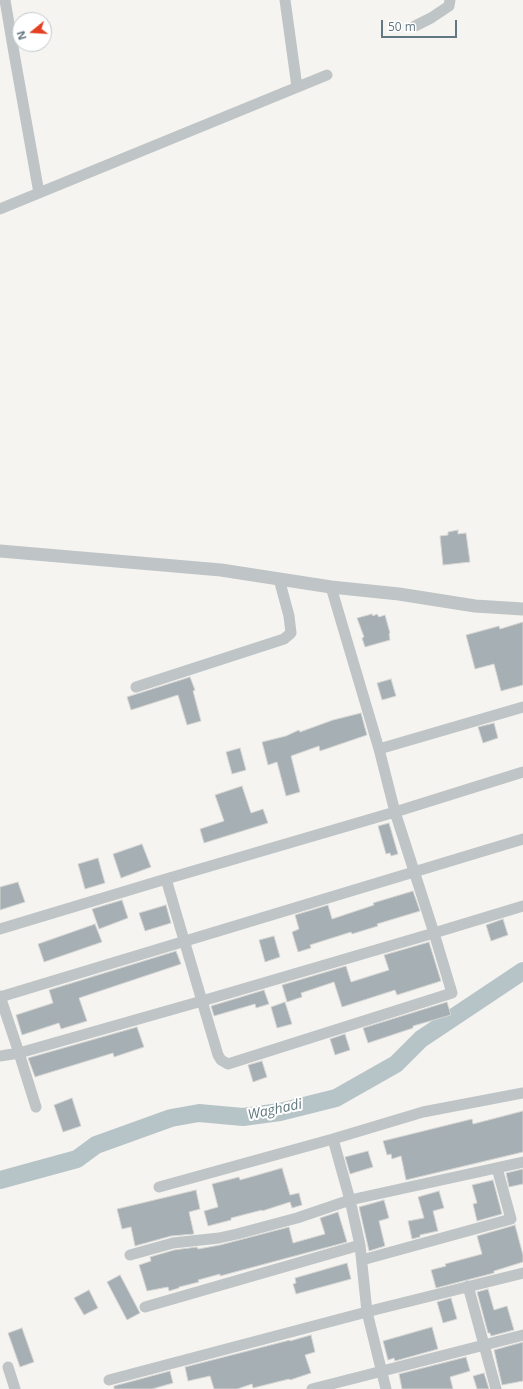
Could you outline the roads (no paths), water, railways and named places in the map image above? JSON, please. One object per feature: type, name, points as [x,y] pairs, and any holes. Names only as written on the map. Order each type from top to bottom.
[{"type":"street","points":[[5,0],[40,193]]},
{"type":"street","points":[[285,0],[297,88]]},
{"type":"street","points":[[414,26],[431,18],[449,6],[450,0]]},
{"type":"street","points":[[0,209],[327,75]]},
{"type":"street","points":[[0,551],[220,570],[331,587],[398,594],[475,606],[523,610]]},
{"type":"street","points":[[136,687],[284,639],[291,633],[289,616],[280,579]]},
{"type":"street","points":[[166,879],[218,1055],[221,1060],[228,1064],[452,993],[416,872],[395,812],[379,749],[331,587]]},
{"type":"street","points":[[379,749],[523,707]]},
{"type":"street","points":[[0,929],[395,812],[523,772]]},
{"type":"street","points":[[36,1107],[0,997],[523,839]]},
{"type":"street","points":[[0,1056],[19,1053],[202,1001],[523,906]]},
{"type":"street","points":[[159,1187],[333,1139],[423,1112],[523,1093]]},
{"type":"street","points":[[333,1139],[350,1200],[360,1245],[367,1312],[386,1389]]},
{"type":"street","points":[[130,1255],[173,1243],[219,1238],[237,1234],[297,1218],[350,1200],[523,1162]]},
{"type":"street","points":[[362,1260],[511,1219],[497,1168]]},
{"type":"street","points":[[145,1306],[360,1245]]},
{"type":"street","points":[[109,1380],[367,1312],[523,1273]]},
{"type":"street","points":[[468,1286],[496,1389]]},
{"type":"street","points":[[312,1389],[523,1335]]},
{"type":"street","points":[[8,1367],[15,1389]]},
{"type":"waterway","name":"Waghadi","points":[[0,1180],[77,1159],[96,1145],[171,1118],[199,1113],[243,1117],[280,1112],[336,1098],[396,1064],[421,1039],[523,971]]}]
